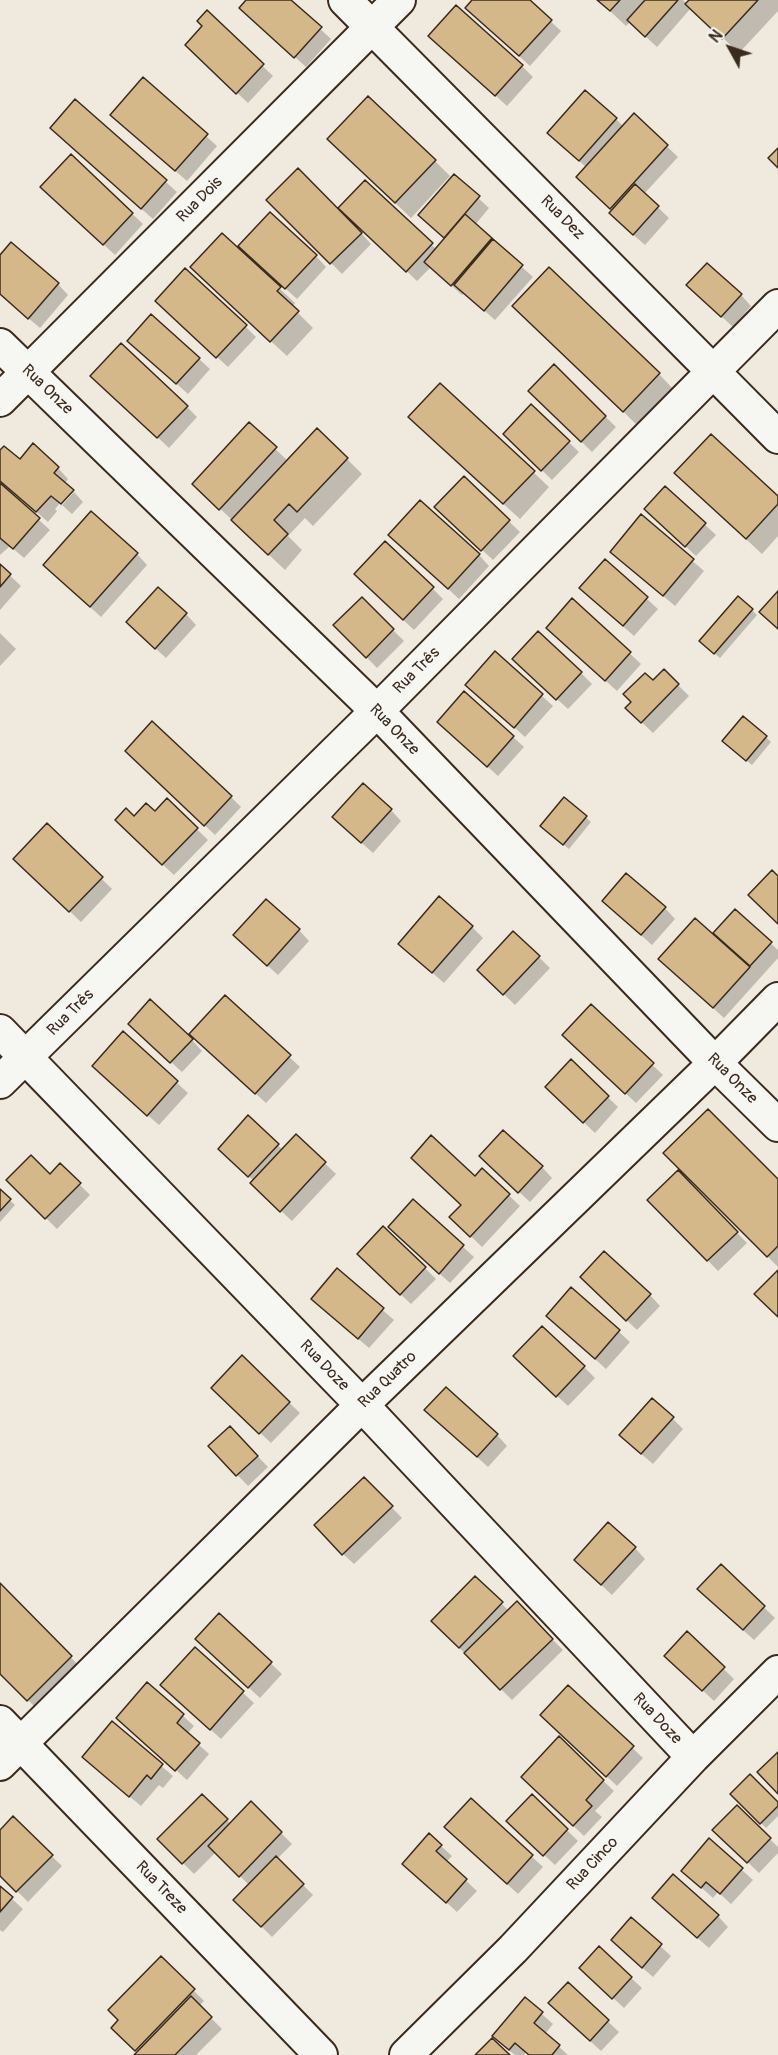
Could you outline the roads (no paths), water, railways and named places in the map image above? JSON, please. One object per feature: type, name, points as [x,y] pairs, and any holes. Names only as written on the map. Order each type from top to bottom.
[{"type":"street","name":"Rua Dez","points":[[345,0],[778,437]]},
{"type":"street","name":"Rua Dois","points":[[0,400],[399,0]]},
{"type":"street","name":"Rua Três","points":[[0,1082],[377,711],[778,306]]},
{"type":"street","name":"Rua Onze","points":[[0,345],[377,711],[715,1063],[778,1125]]},
{"type":"street","name":"Rua Quatro","points":[[7,1743],[362,1405],[778,999]]},
{"type":"street","name":"Rua Doze","points":[[0,1031],[362,1405],[693,1757]]},
{"type":"street","name":"Rua Cinco","points":[[406,2055],[520,1941],[693,1757],[778,1672]]},
{"type":"street","name":"Rua Treze","points":[[7,1743],[321,2055]]}]
